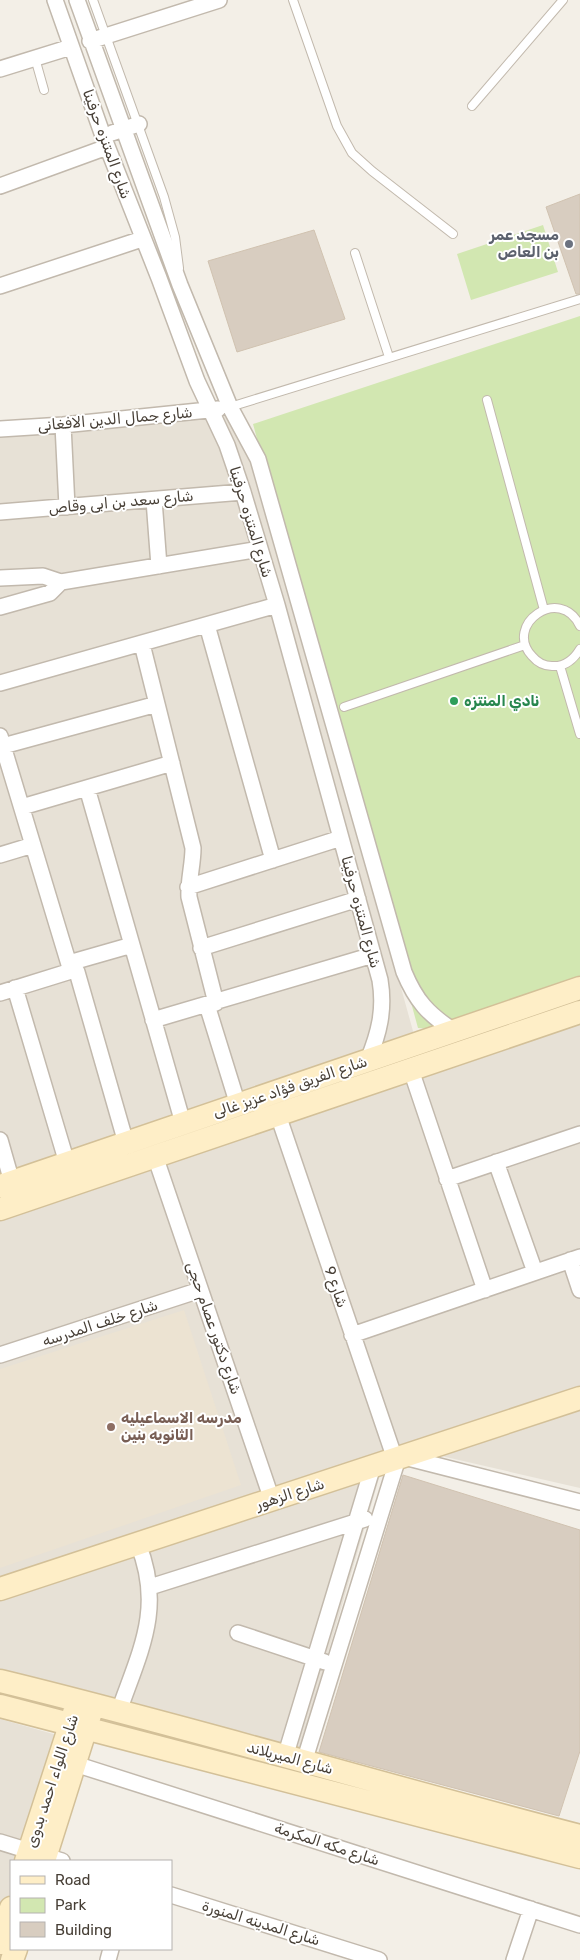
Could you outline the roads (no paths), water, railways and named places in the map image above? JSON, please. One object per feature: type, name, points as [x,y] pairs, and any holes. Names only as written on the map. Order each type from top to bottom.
[{"type":"street","name":"شارع المتنزه حرفينا","points":[[55,0],[105,142],[164,292],[196,381],[227,445],[260,549],[380,980],[382,1008],[378,1035],[368,1060]]},
{"type":"street","name":"شارع المتنزه حرفينا","points":[[77,0],[122,130],[180,285],[230,407],[251,445],[263,475],[399,957],[410,987],[418,1001],[428,1012],[454,1031]]},
{"type":"street","points":[[90,41],[219,0]]},
{"type":"street","points":[[0,68],[71,47]]},
{"type":"street","points":[[0,186],[105,142],[122,130],[139,124]]},
{"type":"street","points":[[0,286],[142,239]]},
{"type":"street","name":"شارع جمال الدين الافغانى","points":[[0,429],[210,411],[230,407]]},
{"type":"street","points":[[63,425],[67,507]]},
{"type":"street","name":"شارع سعد بن ابى وقاص","points":[[0,512],[243,492]]},
{"type":"street","points":[[154,500],[159,566]]},
{"type":"street","points":[[0,578],[43,576],[61,582],[260,549]]},
{"type":"street","points":[[0,607],[50,593],[61,582]]},
{"type":"street","points":[[0,684],[276,605]]},
{"type":"street","points":[[207,625],[273,860]]},
{"type":"street","points":[[142,644],[193,848],[192,868],[188,887],[191,908],[202,948],[211,1004],[238,1105]]},
{"type":"street","points":[[126,1143],[78,972],[70,967],[2,741],[157,704]]},
{"type":"street","points":[[22,807],[172,763]]},
{"type":"street","points":[[87,788],[183,1124]]},
{"type":"street","points":[[0,855],[33,845]]},
{"type":"street","points":[[188,887],[273,860],[343,845],[368,846]]},
{"type":"street","points":[[202,948],[358,899]]},
{"type":"street","points":[[66,1163],[7,990],[132,944]]},
{"type":"street","points":[[154,1020],[373,955]]},
{"type":"street","name":"شارع الفريق فؤاد عزيز غالى","points":[[0,1209],[19,1185],[66,1163],[580,988]]},
{"type":"street","points":[[557,996],[573,1015]]},
{"type":"street","name":"شارع الفريق فؤاد عزيز غالى","points":[[19,1185],[156,1156],[573,1015]]},
{"type":"street","points":[[410,1070],[484,1290]]},
{"type":"street","name":"شارع 9","points":[[278,1115],[352,1335],[398,1458]]},
{"type":"street","points":[[447,1179],[580,1134]]},
{"type":"street","points":[[0,1140],[19,1185]]},
{"type":"street","name":"شارع دكتور عصام حجى","points":[[156,1156],[272,1500]]},
{"type":"street","points":[[496,1162],[535,1272]]},
{"type":"street","points":[[352,1335],[575,1258],[580,1290]]},
{"type":"street","name":"شارع خلف المدرسه","points":[[0,1355],[200,1290]]},
{"type":"street","name":"شارع الزهور","points":[[0,1589],[580,1398]]},
{"type":"street","points":[[294,1760],[334,1665],[398,1458],[580,1502]]},
{"type":"street","points":[[294,1760],[315,1659],[358,1522],[373,1466]]},
{"type":"street","points":[[150,1587],[381,1514]]},
{"type":"street","points":[[119,1711],[149,1618],[150,1587],[148,1572],[138,1544]]},
{"type":"street","points":[[238,1633],[334,1665]]},
{"type":"street","name":"شارع الميريلاند","points":[[0,1681],[86,1702],[294,1760],[580,1858]]},
{"type":"street","name":"شارع اللواء احمد بدوى","points":[[41,1858],[86,1702]]},
{"type":"street","name":"شارع الميريلاند","points":[[0,1706],[78,1726],[421,1805],[580,1836]]},
{"type":"street","name":"شارع اللواء احمد بدوى","points":[[41,1858],[74,1764],[78,1726]]},
{"type":"street","name":"شارع مكه المكرمة","points":[[74,1764],[580,1925]]},
{"type":"street","points":[[0,1842],[41,1858]]},
{"type":"street","name":"شارع المدينه المنورة","points":[[172,1895],[380,1960]]},
{"type":"street","points":[[514,1960],[531,1909]]},
{"type":"street","points":[[0,1943],[10,1911]]},
{"type":"lane","points":[[93,0],[139,124],[170,216],[178,253],[180,285]]},
{"type":"lane","points":[[294,0],[337,126],[352,152],[372,171],[453,234]]},
{"type":"lane","points":[[472,106],[563,0]]},
{"type":"lane","points":[[35,58],[44,90]]},
{"type":"lane","points":[[355,253],[390,357]]},
{"type":"lane","points":[[230,407],[580,299]]},
{"type":"lane","points":[[487,400],[544,610]]},
{"type":"lane","points":[[580,626],[571,614],[553,608],[538,613],[528,624],[524,638],[529,653],[543,664],[560,666],[569,662],[580,649]]},
{"type":"lane","points":[[344,707],[525,645]]},
{"type":"lane","points":[[560,666],[580,734]]},
{"type":"place","name":"مسجد عمر بن العاص","points":[[569,244]]},
{"type":"place","name":"نادي المنتزه","points":[[454,701]]},
{"type":"place","name":"مدرسه الاسماعيليه الثانويه بنين","points":[[111,1427]]}]
